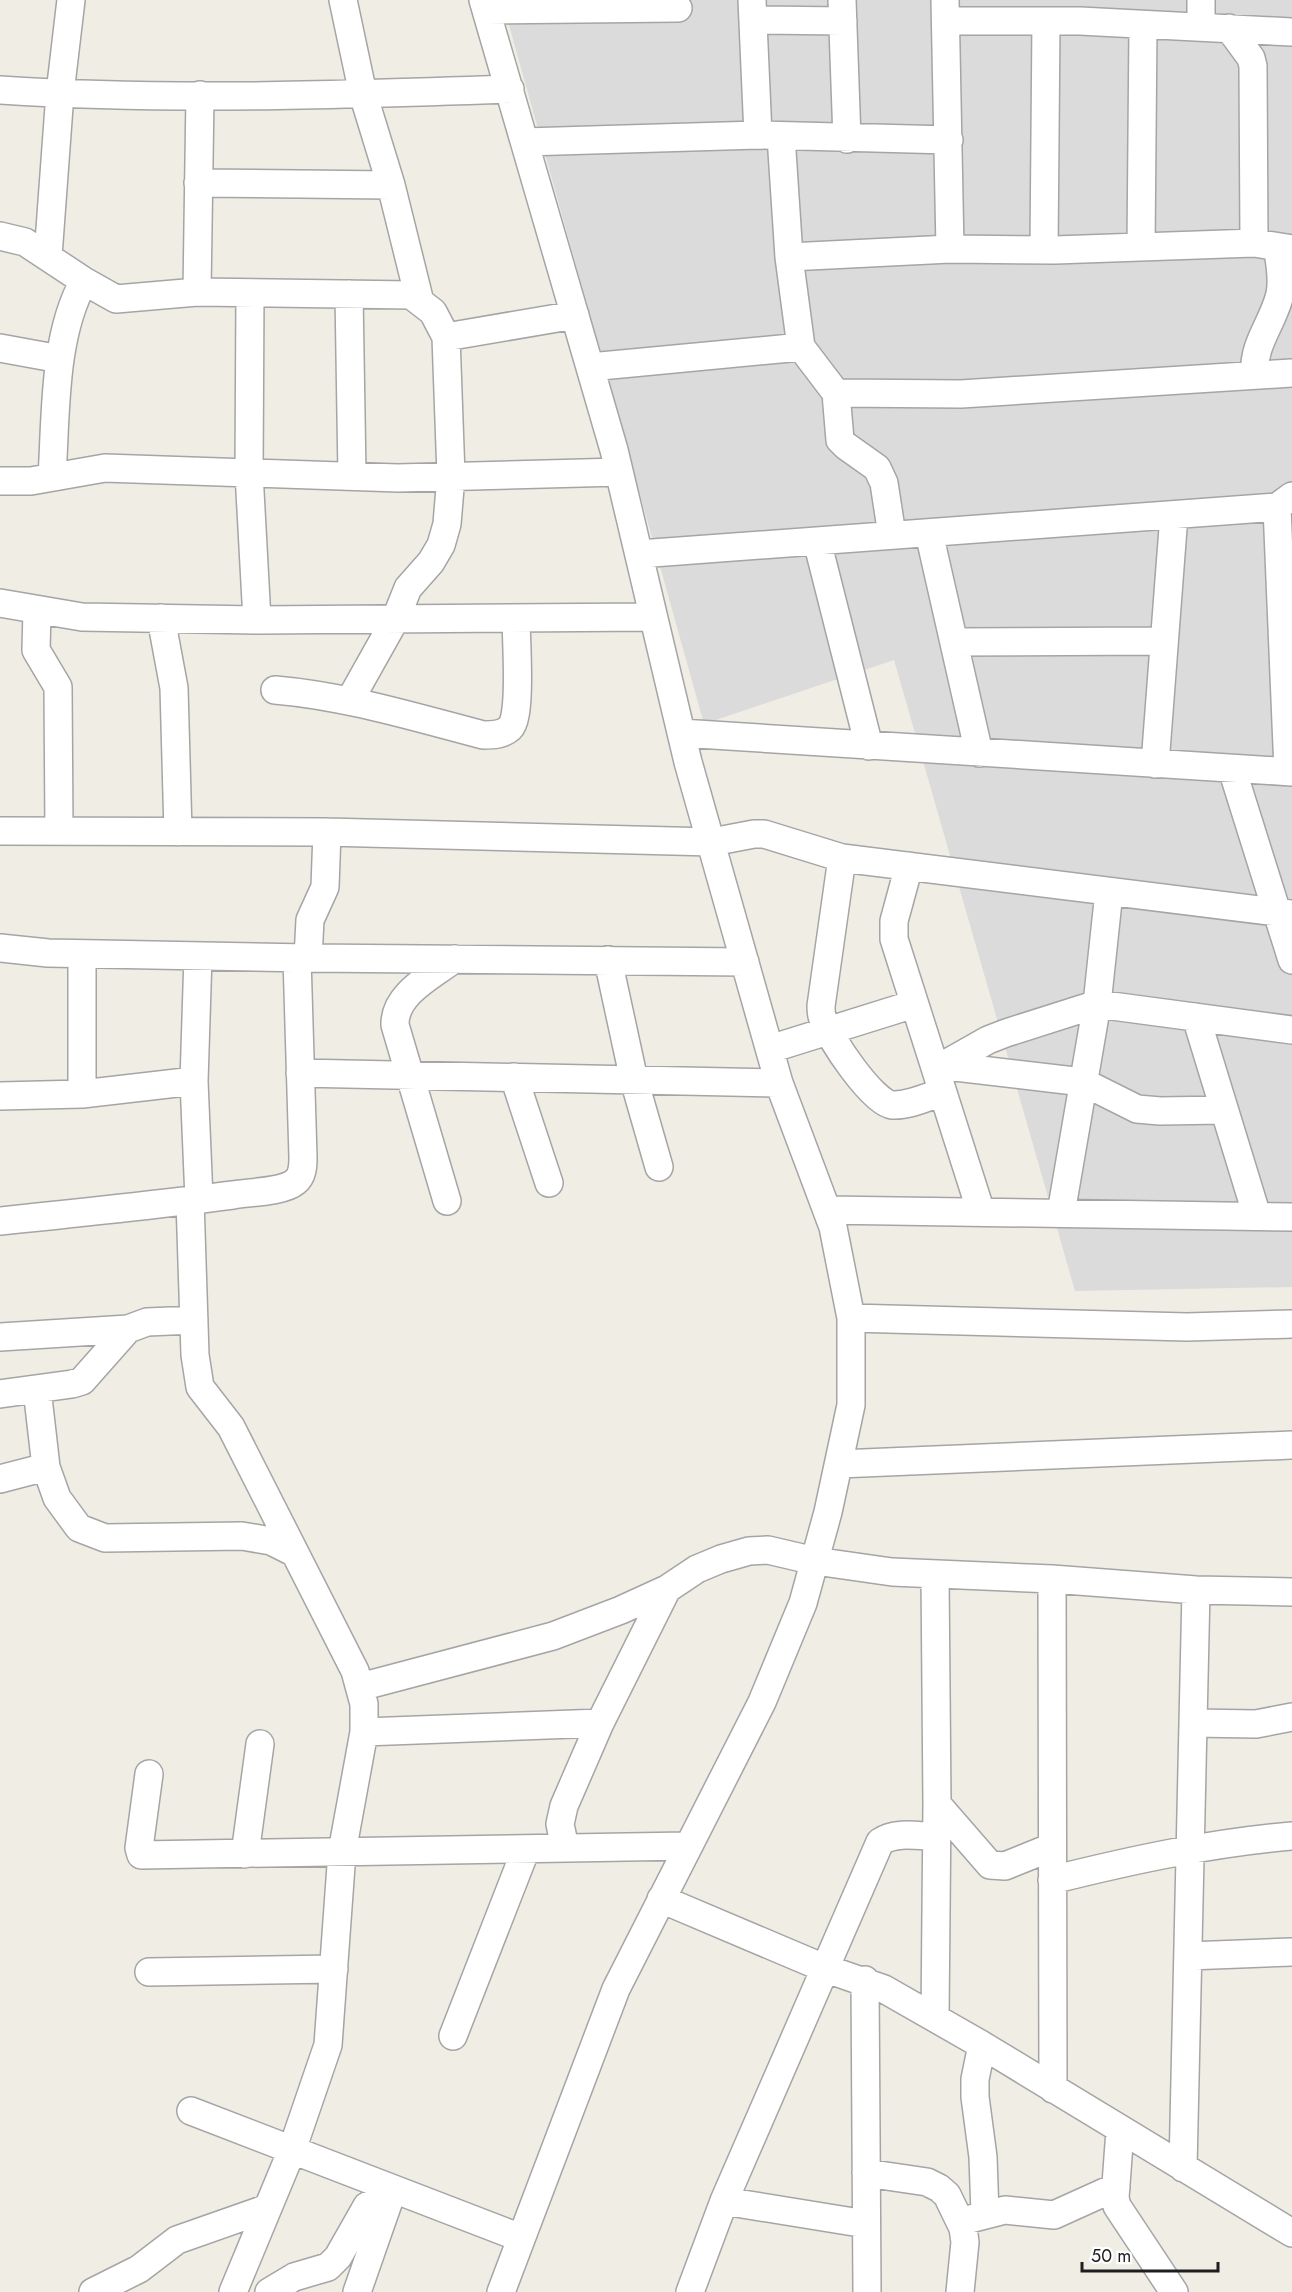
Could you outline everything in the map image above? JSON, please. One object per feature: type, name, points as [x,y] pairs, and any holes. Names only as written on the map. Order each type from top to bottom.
[{"type":"street","points":[[48,256],[60,93],[71,0]]},
{"type":"street","points":[[343,0],[363,94],[391,185],[420,302]]},
{"type":"street","points":[[501,2292],[616,1989],[762,1702],[803,1603],[839,1464],[851,1405],[851,1318],[833,1227],[779,1083],[681,733],[619,472],[485,5],[678,8]]},
{"type":"street","points":[[847,139],[843,10],[753,10],[801,347],[836,393],[840,440],[877,468],[884,483],[892,535]]},
{"type":"street","points":[[950,249],[946,11],[1046,21],[1080,11],[1143,26],[1201,13],[1229,28],[1292,32]]},
{"type":"street","points":[[1044,249],[1046,21]]},
{"type":"street","points":[[1141,247],[1143,26]]},
{"type":"street","points":[[1229,28],[1251,58],[1253,66],[1274,246],[1281,273],[1280,292],[1255,353],[1255,375]]},
{"type":"street","points":[[0,90],[200,95],[363,94],[510,89]]},
{"type":"street","points":[[197,292],[200,95]]},
{"type":"street","points":[[525,142],[769,135],[847,139],[949,140]]},
{"type":"street","points":[[198,183],[391,185]]},
{"type":"street","points":[[0,236],[25,242],[84,281],[116,298],[197,292],[411,295],[433,312],[446,337],[451,476],[447,524],[441,545],[431,562],[408,588],[396,618],[350,700]]},
{"type":"street","points":[[789,257],[950,249],[1274,246]]},
{"type":"street","points":[[52,477],[60,360],[68,321],[76,296],[84,281]]},
{"type":"street","points":[[250,293],[249,473],[257,620]]},
{"type":"street","points":[[349,294],[352,476]]},
{"type":"street","points":[[446,337],[575,315]]},
{"type":"street","points":[[590,367],[801,347]]},
{"type":"street","points":[[0,348],[60,360]]},
{"type":"street","points":[[836,393],[962,394],[1292,373]]},
{"type":"street","points":[[0,481],[31,481],[105,468],[352,476],[619,472]]},
{"type":"street","points":[[639,554],[1174,515],[1284,502],[1290,772],[681,733]]},
{"type":"street","points":[[1155,764],[1174,515]]},
{"type":"street","points":[[929,533],[979,753]]},
{"type":"street","points":[[817,541],[869,746]]},
{"type":"street","points":[[0,603],[82,617],[257,620],[653,617]]},
{"type":"street","points":[[37,610],[36,650],[58,687],[59,831]]},
{"type":"street","points":[[160,618],[174,688],[178,832]]},
{"type":"street","points":[[275,690],[350,700],[483,735],[503,733],[511,727],[517,710],[516,618]]},
{"type":"street","points":[[954,642],[1164,641]]},
{"type":"street","points":[[1232,769],[1284,913],[1292,960]]},
{"type":"street","points":[[0,831],[327,832],[712,842],[764,834],[842,858],[1284,913]]},
{"type":"street","points":[[0,1221],[194,1200],[280,1188],[300,1178],[303,1157],[300,1074],[302,958],[310,920],[325,887],[327,832]]},
{"type":"street","points":[[842,858],[821,1006],[822,1019],[867,1087],[879,1099],[891,1105],[909,1103],[939,1074],[988,1040],[1097,1004],[1292,1030]]},
{"type":"street","points":[[909,866],[894,921],[894,939],[939,1074],[981,1212]]},
{"type":"street","points":[[1061,1213],[1097,1004],[1109,891]]},
{"type":"street","points":[[0,948],[82,954],[745,962]]},
{"type":"street","points":[[82,954],[82,1094]]},
{"type":"street","points":[[198,956],[194,1081],[194,1320],[195,1355],[200,1388],[231,1427],[355,1671],[364,1704],[364,1732],[342,1852],[328,2045],[292,2150],[233,2292]]},
{"type":"street","points":[[447,1201],[395,1025],[397,1007],[404,997],[454,959]]},
{"type":"street","points":[[608,960],[634,1080],[659,1167]]},
{"type":"street","points":[[770,1049],[914,1004]]},
{"type":"street","points":[[1196,1017],[1257,1216]]},
{"type":"street","points":[[300,1074],[779,1083]]},
{"type":"street","points":[[939,1074],[1083,1082],[1137,1109],[1224,1110]]},
{"type":"street","points":[[514,1077],[549,1183]]},
{"type":"street","points":[[0,1096],[82,1094],[194,1081]]},
{"type":"street","points":[[827,1210],[1292,1217]]},
{"type":"street","points":[[851,1318],[1186,1327],[1292,1324]]},
{"type":"street","points":[[0,1337],[128,1329],[147,1322],[194,1320]]},
{"type":"street","points":[[0,1394],[82,1381],[113,1343],[128,1329]]},
{"type":"street","points":[[37,1389],[46,1467],[57,1498],[79,1528],[105,1538],[181,1535],[242,1536],[271,1541],[293,1552]]},
{"type":"street","points":[[839,1464],[1292,1444]]},
{"type":"street","points":[[0,1479],[46,1467]]},
{"type":"street","points":[[360,1686],[553,1636],[621,1610],[667,1589],[697,1569],[722,1558],[749,1551],[768,1550],[852,1567],[935,1575],[1052,1579],[1196,1590],[1292,1592]]},
{"type":"street","points":[[935,1575],[937,1804],[935,2018]]},
{"type":"street","points":[[1052,1579],[1053,2089]]},
{"type":"street","points":[[565,1848],[560,1824],[561,1815],[600,1723],[667,1589]]},
{"type":"street","points":[[1183,2168],[1196,1590]]},
{"type":"street","points":[[1193,1723],[1256,1724],[1292,1717]]},
{"type":"street","points":[[364,1732],[600,1723]]},
{"type":"street","points":[[245,1854],[260,1743]]},
{"type":"street","points":[[149,1774],[139,1848],[141,1855],[687,1846]]},
{"type":"street","points":[[937,1804],[990,1865],[1005,1866],[1052,1847]]},
{"type":"street","points":[[690,2292],[724,2201],[880,1842],[899,1835],[937,1837]]},
{"type":"street","points":[[1052,1880],[1190,1849],[1252,1839],[1289,1842]]},
{"type":"street","points":[[453,2036],[526,1849]]},
{"type":"street","points":[[661,1899],[824,1968],[865,1980],[884,1989],[982,2045],[1292,2233]]},
{"type":"street","points":[[1188,1956],[1292,1952]]},
{"type":"street","points":[[149,1972],[334,1969]]},
{"type":"street","points":[[865,1980],[867,2292]]},
{"type":"street","points":[[960,2292],[965,2242],[972,2218],[983,2157],[975,2097],[975,2079],[982,2045]]},
{"type":"street","points":[[191,2111],[292,2150],[391,2193],[521,2238]]},
{"type":"street","points":[[1120,2130],[1117,2206],[1174,2292]]},
{"type":"street","points":[[866,2173],[927,2182],[947,2194],[972,2218]]},
{"type":"street","points":[[972,2218],[1005,2210],[1054,2216],[1116,2187]]},
{"type":"street","points":[[269,2292],[294,2277],[328,2267],[338,2257],[367,2206],[391,2193]]},
{"type":"street","points":[[357,2292],[391,2193]]},
{"type":"street","points":[[724,2201],[867,2224]]},
{"type":"street","points":[[93,2292],[139,2270],[177,2240],[268,2208]]},
{"type":"shaded area","points":[[502,0],[1292,0],[1292,1287],[1075,1291],[894,660],[704,724]]}]
